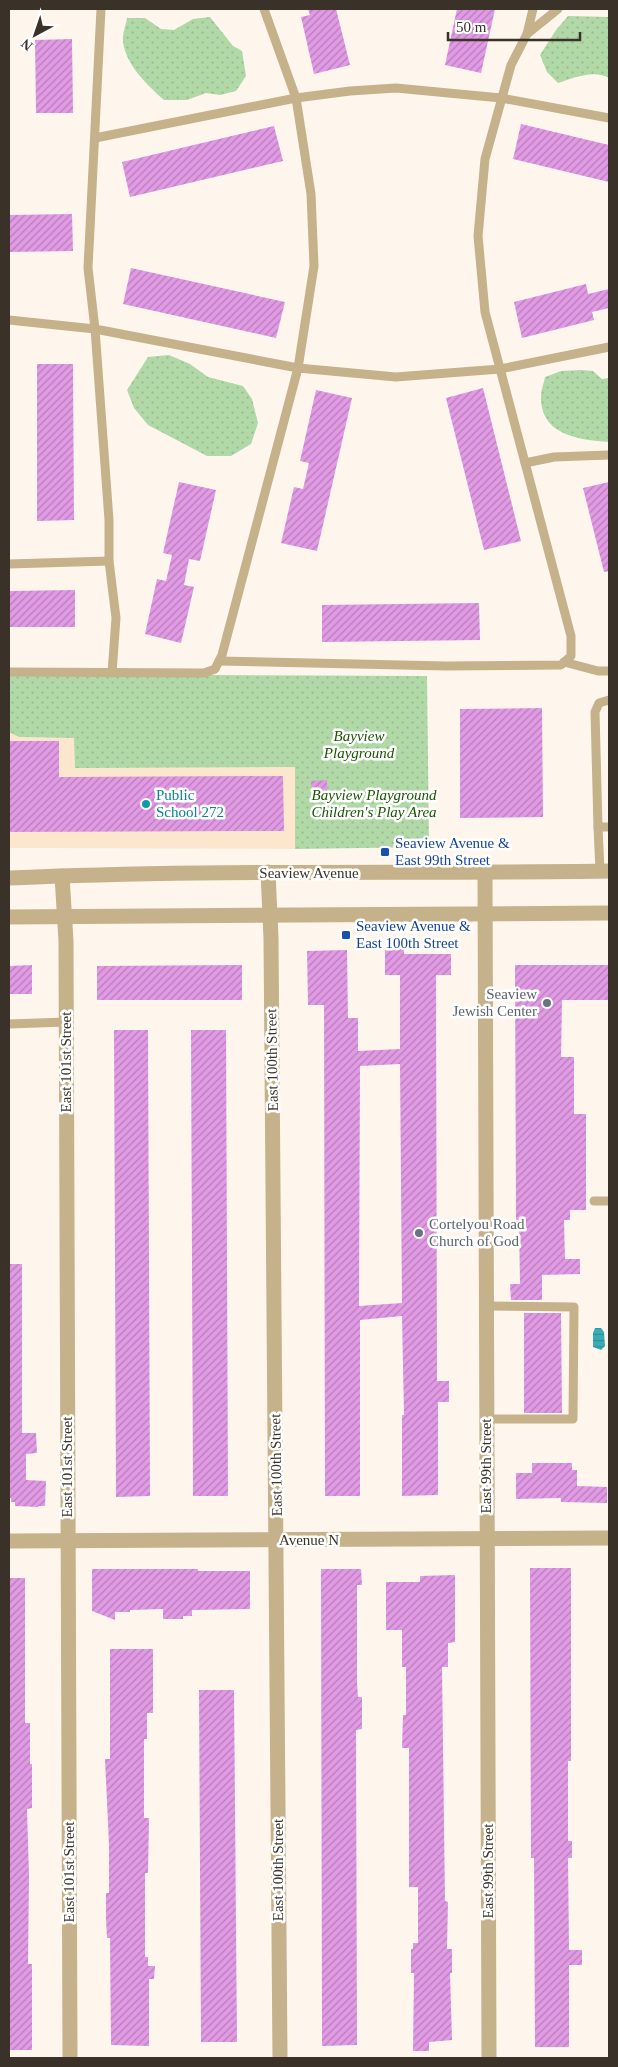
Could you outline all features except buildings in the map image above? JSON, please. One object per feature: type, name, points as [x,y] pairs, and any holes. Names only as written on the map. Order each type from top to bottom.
[{"type":"street","name":"Seaview Avenue","points":[[9,878],[268,872],[485,873],[605,871]]},
{"type":"street","name":"East 100th Street","points":[[268,872],[271,916],[280,2058]]},
{"type":"street","name":"East 99th Street","points":[[485,873],[489,2058]]},
{"type":"street","name":"East 101st Street","points":[[62,876],[65,917],[66,1022],[70,2058]]},
{"type":"street","points":[[9,917],[609,913]]},
{"type":"street","name":"Avenue N","points":[[9,1541],[609,1538]]},
{"type":"lane","points":[[101,9],[88,268],[95,329],[110,520],[109,561],[116,618],[112,673]]},
{"type":"lane","points":[[9,672],[204,673],[215,669],[219,661],[298,368],[314,266],[311,194],[296,98],[264,9]]},
{"type":"lane","points":[[219,661],[446,666],[561,665],[570,656],[571,636],[485,312],[478,236],[485,159],[500,98],[511,65],[527,34],[533,9]]},
{"type":"lane","points":[[527,34],[558,9]]},
{"type":"lane","points":[[95,138],[296,98],[350,91],[396,88],[500,98],[609,118]]},
{"type":"lane","points":[[9,320],[95,329],[298,368],[396,378],[500,369],[609,346]]},
{"type":"lane","points":[[525,463],[554,457],[609,454]]},
{"type":"lane","points":[[9,564],[109,561]]},
{"type":"lane","points":[[564,662],[598,671],[609,671]]},
{"type":"lane","points":[[605,871],[598,827],[595,712],[599,703],[609,700]]},
{"type":"lane","points":[[598,827],[609,827]]},
{"type":"lane","points":[[9,1024],[66,1022]]},
{"type":"lane","points":[[594,1201],[609,1201]]},
{"type":"lane","points":[[486,1306],[574,1307],[574,1316],[573,1420],[486,1419]]},
{"type":"shaded area","name":"Public School 272","points":[[9,732],[19,737],[75,738],[76,768],[296,767],[295,849],[9,848]]},
{"type":"green space","points":[[568,16],[609,17],[609,78],[603,75],[590,74],[558,83],[547,72],[540,55],[556,30]]},
{"type":"green space","points":[[210,17],[233,46],[242,51],[246,76],[236,91],[220,95],[206,93],[187,100],[164,100],[144,81],[128,59],[123,42],[127,18],[145,18],[161,29],[174,30],[193,19]]},
{"type":"green space","points":[[169,355],[190,364],[208,377],[243,386],[252,399],[258,423],[251,444],[231,456],[207,456],[148,425],[134,408],[127,390],[148,357]]},
{"type":"green space","points":[[561,371],[593,371],[602,379],[609,378],[609,442],[574,437],[563,433],[547,419],[542,409],[541,394],[545,377]]},
{"type":"green space","name":"Bayview Playground","points":[[9,674],[427,676],[429,847],[295,849],[295,767],[75,768],[74,738],[19,737],[9,732]]},
{"type":"water","points":[[595,1328],[601,1328],[604,1332],[605,1346],[601,1350],[593,1347]]},
{"type":"place","name":"Public School 272","points":[[146,804]]},
{"type":"place","name":"Seaview Avenue & East 99th Street","points":[[385,852]]},
{"type":"place","name":"Seaview Avenue & East 100th Street","points":[[346,935]]},
{"type":"place","name":"Seaview Jewish Center","points":[[547,1003]]},
{"type":"place","name":"Cortelyou Road Church of God","points":[[419,1233]]},
{"type":"park label","name":"Bayview Playground Children's Play Area","points":[[374,804]]}]
